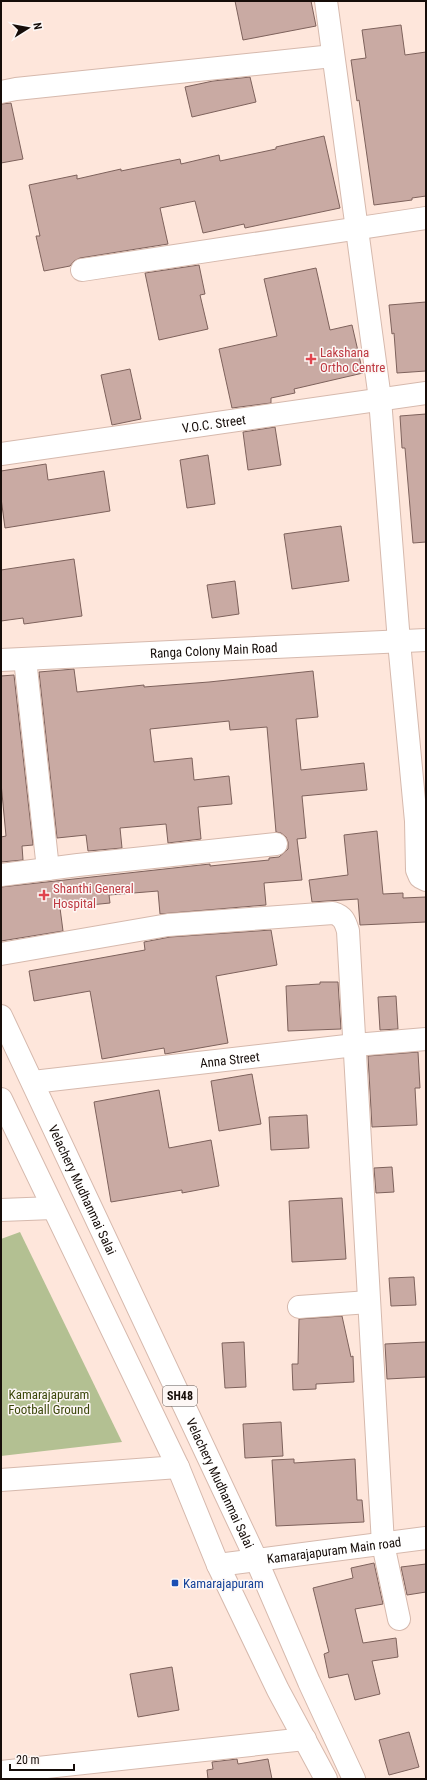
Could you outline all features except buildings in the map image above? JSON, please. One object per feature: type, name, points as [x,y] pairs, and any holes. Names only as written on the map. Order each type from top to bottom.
[{"type":"street","points":[[326,1],[380,399],[399,642],[416,820],[417,870],[420,877],[426,880]]},
{"type":"street","points":[[1,92],[24,88],[333,56]]},
{"type":"street","points":[[82,270],[426,218]]},
{"type":"street","name":"V.O.C. Street","points":[[1,454],[426,393]]},
{"type":"street","name":"Ranga Colony Main Road","points":[[1,660],[426,640]]},
{"type":"street","points":[[24,659],[48,869]]},
{"type":"street","points":[[1,875],[276,844]]},
{"type":"street","points":[[1,954],[168,925],[333,913],[341,916],[348,931],[382,1544],[399,1619]]},
{"type":"street","name":"Velachery Mudhanmai Salai","points":[[1,1016],[256,1559],[309,1682],[354,1779]]},
{"type":"street","name":"Anna Street","points":[[33,1082],[355,1045],[426,1039]]},
{"type":"street","name":"SH48","points":[[1,1099],[178,1467],[218,1566],[278,1690],[326,1779]]},
{"type":"street","points":[[1,1210],[54,1208]]},
{"type":"street","points":[[299,1307],[369,1302]]},
{"type":"street","points":[[1,1480],[178,1467]]},
{"type":"street","name":"Kamarajapuram Main road","points":[[218,1566],[256,1559],[426,1538]]},
{"type":"street","points":[[1,1772],[305,1739]]},
{"type":"green space","name":"Kamarajapuram Football Ground","points":[[20,1232],[122,1442],[1,1456],[1,1239]]},
{"type":"place","name":"Lakshana Ortho Centre","points":[[311,359]]},
{"type":"place","name":"Shanthi General Hospital","points":[[44,895]]},
{"type":"place","name":"Kamarajapuram","points":[[175,1583]]}]
